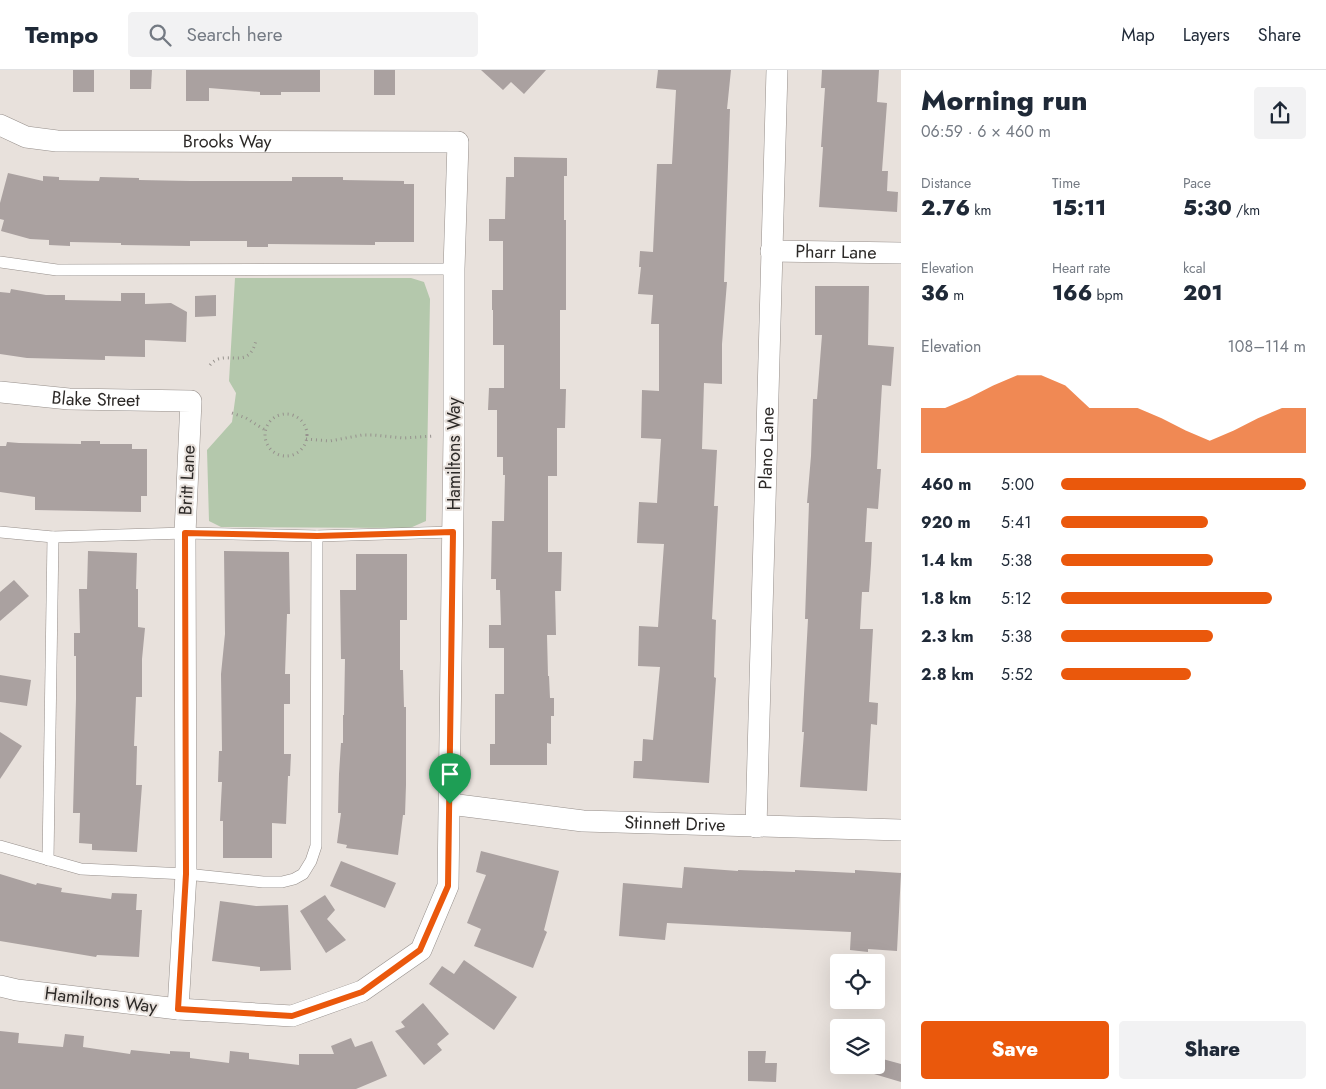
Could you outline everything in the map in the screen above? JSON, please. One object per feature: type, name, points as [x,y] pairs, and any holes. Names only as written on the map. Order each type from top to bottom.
[{"type":"street","name":"Plano Lane","points":[[756,827],[777,70]]},
{"type":"street","name":"Brooks Way","points":[[0,125],[26,137],[57,141],[458,142]]},
{"type":"street","name":"Hamiltons Way","points":[[0,986],[17,990],[178,1009],[292,1016],[362,992],[420,950],[448,886],[454,435],[454,269],[458,142]]},
{"type":"street","name":"Pharr Lane","points":[[771,250],[901,253]]},
{"type":"street","name":"Blake Street","points":[[0,392],[69,398],[191,400]]},
{"type":"street","name":"Britt Lane","points":[[178,1009],[186,874],[185,533],[191,400]]},
{"type":"street","name":"Stinnett Drive","points":[[450,804],[583,821],[901,830]]},
{"type":"lane","points":[[0,262],[58,270],[454,269]]},
{"type":"lane","points":[[0,532],[53,536],[185,533],[317,536],[453,532]]},
{"type":"lane","points":[[48,860],[53,536]]},
{"type":"lane","points":[[0,846],[81,869],[186,874],[263,882],[282,882],[303,874],[311,861],[316,846],[317,536]]},
{"type":"path","points":[[210,365],[218,359],[248,356],[254,348],[256,340]]},
{"type":"path","points":[[232,413],[246,418],[265,430]]},
{"type":"path","points":[[287,414],[300,420],[307,433],[304,446],[299,451],[287,456],[281,456],[270,449],[266,443],[265,430],[273,418],[287,414]]},
{"type":"path","points":[[306,439],[330,441],[362,435],[404,438],[454,435]]},
{"type":"green space","points":[[235,278],[411,278],[424,282],[430,299],[426,521],[410,528],[221,527],[209,521],[207,450],[232,422],[236,393],[229,381]]},
{"type":"building","points":[[73,70],[94,70],[94,92],[73,92]]},
{"type":"building","points":[[130,70],[152,70],[151,89],[130,89]]},
{"type":"building","points":[[186,70],[320,70],[320,92],[281,92],[281,95],[260,95],[260,92],[209,88],[209,101],[186,101]]},
{"type":"building","points":[[374,70],[395,70],[395,95],[374,95]]},
{"type":"building","points":[[481,70],[546,70],[524,94],[511,82],[503,90]]},
{"type":"building","points":[[658,70],[731,70],[727,109],[730,109],[724,282],[727,282],[722,344],[722,384],[704,383],[702,449],[717,450],[714,506],[718,506],[712,619],[716,620],[714,677],[716,678],[709,783],[633,778],[634,761],[642,761],[643,739],[653,740],[660,667],[638,666],[639,626],[658,627],[664,544],[637,543],[639,502],[657,503],[661,439],[641,438],[642,390],[659,391],[659,324],[651,324],[653,295],[638,294],[641,267],[639,267],[640,251],[653,252],[657,164],[672,164],[676,90],[656,88]]},
{"type":"building","points":[[822,70],[879,70],[877,102],[887,103],[882,171],[888,171],[887,191],[898,192],[897,212],[819,207],[825,88],[821,88]]},
{"type":"building","points":[[514,157],[567,158],[567,176],[564,176],[566,310],[560,310],[560,389],[566,389],[565,428],[557,428],[557,476],[548,476],[548,552],[562,552],[561,591],[555,591],[556,635],[547,635],[548,676],[550,698],[554,698],[554,716],[551,716],[551,744],[547,743],[547,765],[490,765],[490,744],[495,744],[495,694],[504,694],[504,648],[489,648],[489,625],[501,625],[500,590],[496,590],[496,579],[491,579],[492,521],[504,521],[505,475],[503,475],[503,457],[497,457],[497,410],[488,410],[489,388],[504,388],[504,345],[493,345],[492,310],[492,290],[503,290],[503,241],[489,241],[489,219],[505,219],[506,177],[514,177]]},
{"type":"building","points":[[8,173],[43,181],[43,176],[59,177],[59,180],[99,181],[100,177],[139,178],[139,180],[292,181],[292,177],[343,177],[343,180],[404,181],[404,184],[414,184],[414,242],[375,242],[375,245],[268,244],[268,247],[247,247],[247,241],[190,241],[190,246],[70,242],[70,246],[49,245],[49,240],[30,239],[1,231],[4,220],[0,219],[0,203]]},
{"type":"building","points":[[815,286],[869,286],[868,345],[894,347],[891,386],[882,385],[877,469],[881,469],[878,509],[867,508],[865,542],[872,542],[871,564],[869,592],[862,592],[860,629],[873,629],[869,702],[878,703],[877,725],[871,724],[867,791],[800,787],[808,619],[805,619],[809,503],[807,503],[813,399],[817,399],[822,335],[815,335]]},
{"type":"building","points":[[11,289],[46,295],[65,295],[65,300],[121,301],[121,293],[145,293],[145,304],[171,303],[187,312],[186,342],[145,340],[145,357],[105,356],[105,360],[27,358],[0,354],[0,292],[10,293]]},
{"type":"building","points":[[216,295],[216,316],[195,317],[195,296]]},
{"type":"building","points":[[81,441],[100,441],[100,444],[132,444],[132,449],[147,449],[147,496],[141,496],[141,512],[35,510],[35,497],[0,492],[0,446],[6,446],[7,442],[81,444]]},
{"type":"building","points":[[88,551],[137,553],[138,627],[145,628],[142,659],[142,697],[136,697],[134,746],[137,746],[136,785],[142,785],[137,852],[92,850],[92,844],[79,843],[80,813],[73,813],[76,699],[74,633],[80,633],[79,589],[87,589]]},
{"type":"building","points":[[224,551],[289,552],[290,614],[287,614],[285,674],[290,674],[290,704],[284,704],[284,754],[291,754],[290,776],[288,776],[286,824],[272,823],[272,858],[223,858],[223,821],[220,821],[222,782],[218,782],[219,751],[222,751],[221,674],[225,634]]},
{"type":"building","points":[[356,554],[407,554],[407,620],[400,620],[400,670],[403,670],[404,707],[406,707],[406,785],[405,815],[403,815],[398,855],[346,848],[347,845],[337,843],[341,813],[338,813],[339,774],[341,743],[343,743],[345,659],[341,659],[340,590],[356,590]]},
{"type":"building","points":[[14,580],[29,596],[0,621],[0,592]]},
{"type":"building","points":[[0,675],[31,680],[27,706],[0,702]]},
{"type":"building","points":[[0,732],[22,746],[0,779]]},
{"type":"building","points":[[481,851],[559,871],[544,930],[547,932],[533,968],[474,946],[481,929],[467,923],[486,875],[476,872]]},
{"type":"building","points":[[341,861],[396,883],[385,908],[330,886]]},
{"type":"building","points":[[684,867],[738,871],[795,872],[795,870],[855,873],[855,870],[901,873],[897,951],[868,949],[868,952],[850,950],[851,932],[667,923],[665,940],[619,936],[623,883],[682,888]]},
{"type":"building","points":[[0,874],[36,885],[37,883],[62,888],[61,892],[111,899],[112,893],[137,894],[136,910],[142,910],[139,957],[97,955],[96,957],[0,941]]},
{"type":"building","points":[[325,895],[335,910],[327,919],[346,940],[326,953],[300,911]]},
{"type":"building","points":[[220,901],[256,906],[288,905],[291,970],[260,971],[260,967],[212,961]]},
{"type":"building","points":[[464,960],[517,997],[494,1030],[429,984],[442,966],[454,974]]},
{"type":"building","points":[[423,1003],[449,1034],[437,1044],[442,1050],[424,1065],[395,1031],[405,1027],[401,1022]]},
{"type":"building","points":[[0,1031],[19,1033],[18,1043],[63,1047],[65,1034],[84,1036],[83,1047],[130,1054],[131,1050],[170,1054],[170,1051],[190,1052],[190,1058],[229,1063],[230,1051],[249,1053],[249,1059],[299,1065],[299,1054],[334,1054],[331,1046],[351,1038],[355,1047],[372,1041],[387,1076],[356,1089],[0,1089]]},
{"type":"building","points":[[748,1051],[766,1051],[765,1063],[777,1063],[776,1082],[748,1081]]},
{"type":"building","points":[[885,1060],[901,1064],[901,1082],[874,1074],[885,1074]]},
{"type":"route","points":[[453,532],[450,804],[448,886],[420,950],[362,992],[292,1016],[178,1009],[186,874],[185,533],[317,536],[453,532]]}]
